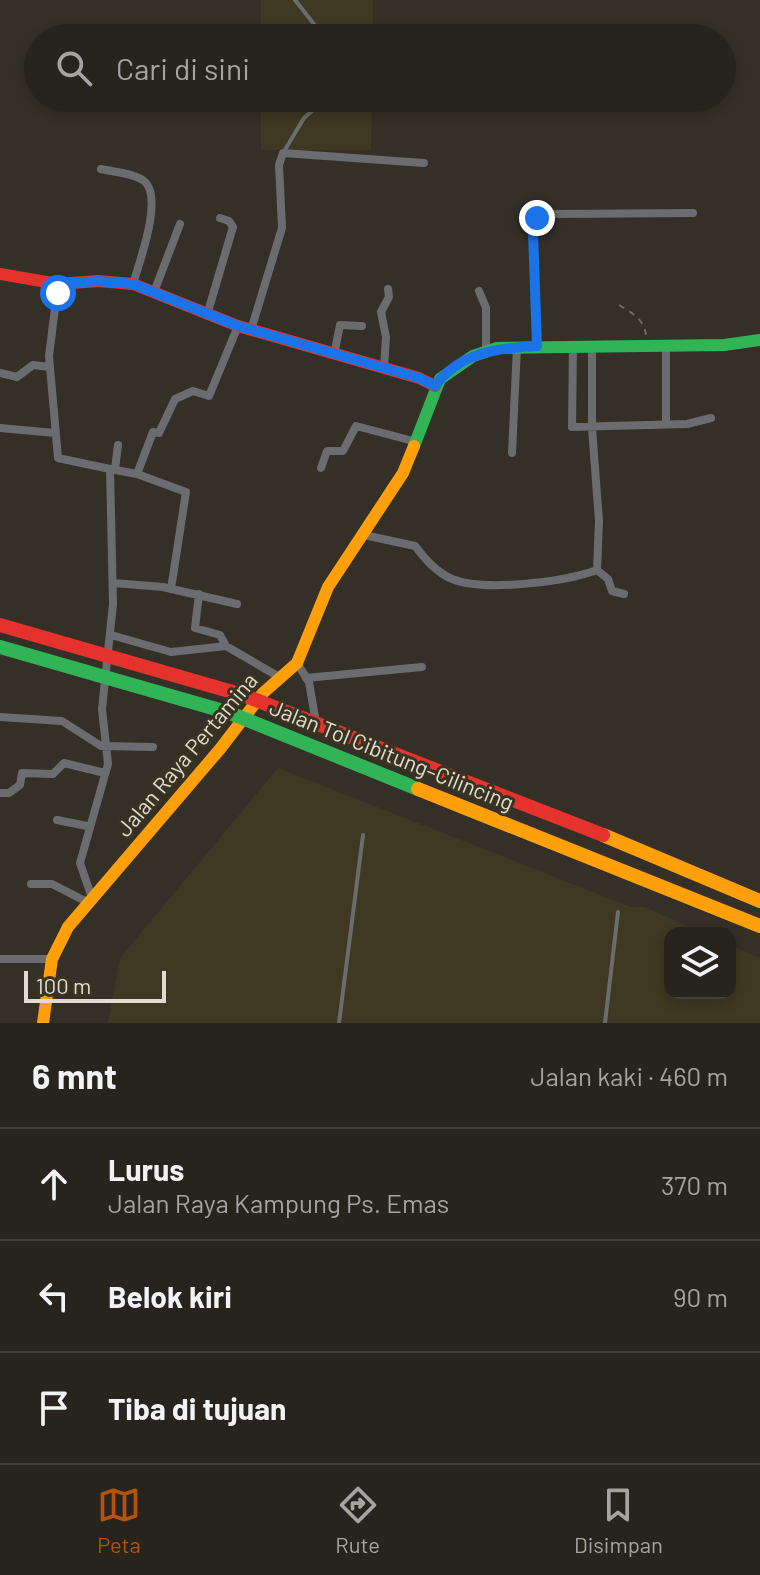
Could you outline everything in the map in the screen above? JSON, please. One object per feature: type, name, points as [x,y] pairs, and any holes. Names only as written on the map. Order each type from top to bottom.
[{"type":"main road","points":[[0,274],[58,284],[98,281],[133,284],[244,328],[384,368],[435,386],[454,369],[486,350],[537,346],[738,344],[760,340]]},
{"type":"main road","name":"Jalan Raya Pertamina","points":[[43,1023],[52,959],[68,927],[220,749],[263,693],[297,663],[328,587],[403,473],[417,442],[435,386]]},
{"type":"main road","name":"Jalan Tol Cibitung–Cilincing","points":[[0,625],[243,695],[660,857],[760,901]]},
{"type":"main road","name":"Jalan Tol Cibitung–Cilincing","points":[[0,647],[230,713],[760,926]]},
{"type":"street","points":[[137,474],[153,432],[159,433],[175,399],[193,391],[209,396],[244,328],[282,228],[279,165],[283,153],[424,163]]},
{"type":"street","points":[[101,169],[144,180],[150,191],[151,220],[133,284]]},
{"type":"street","points":[[537,346],[533,232],[537,218],[552,214],[693,213]]},
{"type":"street","points":[[207,315],[233,227],[229,221],[220,218]]},
{"type":"street","points":[[154,292],[180,224]]},
{"type":"street","points":[[58,284],[49,335],[58,458],[137,474],[186,492],[171,589]]},
{"type":"street","points":[[384,368],[386,337],[381,312],[389,297],[388,289]]},
{"type":"street","points":[[479,291],[485,300],[486,350]]},
{"type":"street","points":[[334,356],[340,325],[362,326]]},
{"type":"street","points":[[666,345],[666,422]]},
{"type":"street","points":[[573,346],[571,425],[592,428],[666,422],[687,424],[711,418]]},
{"type":"street","points":[[592,346],[592,428],[599,521],[597,570]]},
{"type":"street","points":[[512,453],[517,347]]},
{"type":"street","points":[[0,373],[17,377],[33,365],[50,367]]},
{"type":"street","points":[[321,468],[327,451],[343,451],[356,426],[417,442]]},
{"type":"street","points":[[0,428],[55,433]]},
{"type":"street","points":[[91,900],[80,863],[87,826],[105,773],[107,747],[102,709],[111,635],[113,469],[118,445]]},
{"type":"street","points":[[364,535],[415,546],[429,564],[447,577],[467,583],[506,584],[597,570],[608,579],[612,591],[624,594]]},
{"type":"street","points":[[113,583],[171,589],[237,604]]},
{"type":"street","points":[[199,594],[195,628],[220,635],[226,646],[281,678]]},
{"type":"street","points":[[111,635],[171,652],[226,646]]},
{"type":"street","points":[[297,663],[315,700],[315,717]]},
{"type":"street","points":[[306,678],[422,667]]},
{"type":"street","points":[[0,717],[62,721],[107,747],[153,747]]},
{"type":"street","points":[[0,793],[9,793],[20,785],[22,773],[53,774],[64,763],[105,773]]},
{"type":"street","points":[[57,820],[87,826]]},
{"type":"street","points":[[31,884],[52,884],[91,900]]},
{"type":"street","points":[[0,959],[52,959]]},
{"type":"lane","points":[[295,0],[314,24]]},
{"type":"lane","points":[[283,153],[311,112]]},
{"type":"lane","points":[[339,1023],[363,835]]},
{"type":"lane","points":[[605,1023],[618,912]]},
{"type":"path","points":[[619,305],[645,325],[648,345]]},
{"type":"shaded area","points":[[261,0],[373,0],[373,24],[261,24]]},
{"type":"shaded area","points":[[261,112],[372,112],[371,150],[261,150]]},
{"type":"shaded area","points":[[278,768],[631,907],[645,907],[690,927],[664,927],[664,999],[736,999],[736,948],[760,958],[760,1023],[108,1023],[120,958]]},
{"type":"traffic: fast","points":[[414,446],[440,379],[473,356],[497,348],[724,345],[760,340]]},
{"type":"traffic: fast","points":[[0,647],[230,713],[418,789]]},
{"type":"traffic: slow","points":[[43,1023],[52,959],[68,927],[220,749],[263,693],[297,663],[328,587],[403,473],[414,446]]},
{"type":"traffic: slow","points":[[418,789],[760,926]]},
{"type":"traffic: slow","points":[[603,835],[760,901]]},
{"type":"traffic: jam","points":[[0,274],[58,284],[98,281],[133,284],[238,326],[419,378],[435,386]]},
{"type":"traffic: jam","points":[[0,625],[243,695],[603,835]]},
{"type":"route","points":[[58,293],[58,284],[98,281],[133,284],[238,326],[419,378],[435,386],[454,369],[486,350],[537,346],[533,232],[533,223],[537,218]]}]
